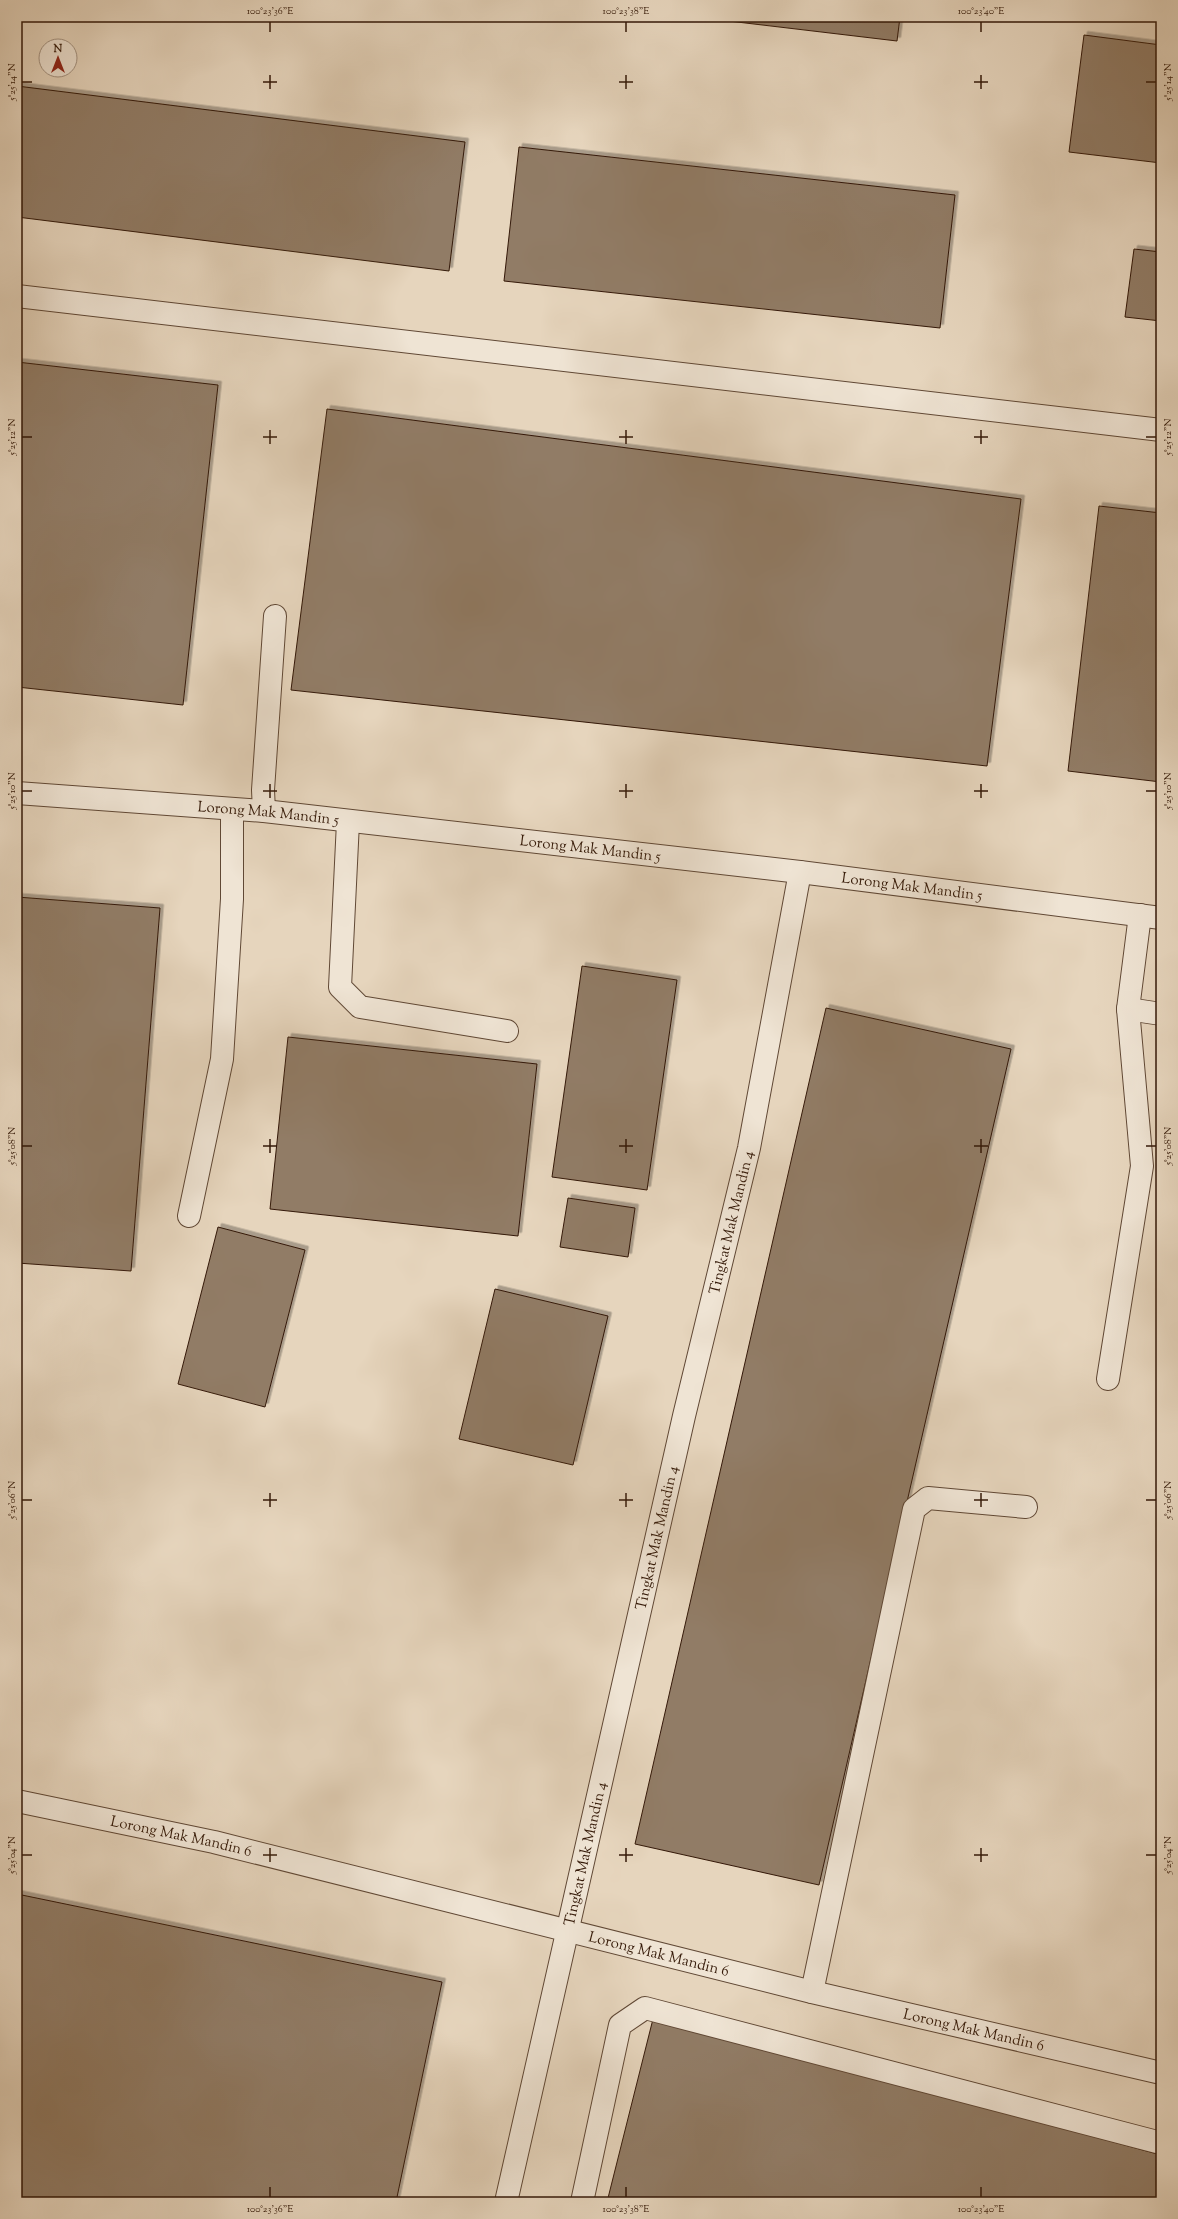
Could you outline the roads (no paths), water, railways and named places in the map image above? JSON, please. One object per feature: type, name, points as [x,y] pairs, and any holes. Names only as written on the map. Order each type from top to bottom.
[{"type":"street","points":[[17,296],[1161,430]]},
{"type":"street","points":[[264,811],[263,790],[275,616]]},
{"type":"street","name":"Lorong Mak Mandin 5","points":[[17,793],[232,810],[264,811],[348,822],[800,872],[1161,918]]},
{"type":"street","points":[[189,1216],[222,1059],[232,899],[232,810]]},
{"type":"street","points":[[348,822],[340,987],[360,1007],[507,1032]]},
{"type":"street","name":"Tingkat Mak Mandin 4","points":[[506,2202],[684,1416],[749,1148],[800,872]]},
{"type":"street","points":[[1108,1379],[1142,1166],[1128,1008],[1140,915]]},
{"type":"street","points":[[1128,1008],[1161,1014]]},
{"type":"street","points":[[812,1992],[914,1509],[928,1498],[1026,1507]]},
{"type":"street","name":"Lorong Mak Mandin 6","points":[[17,1801],[214,1842],[812,1992],[1161,2073]]},
{"type":"street","points":[[582,2202],[620,2026],[645,2008],[1161,2143]]}]
